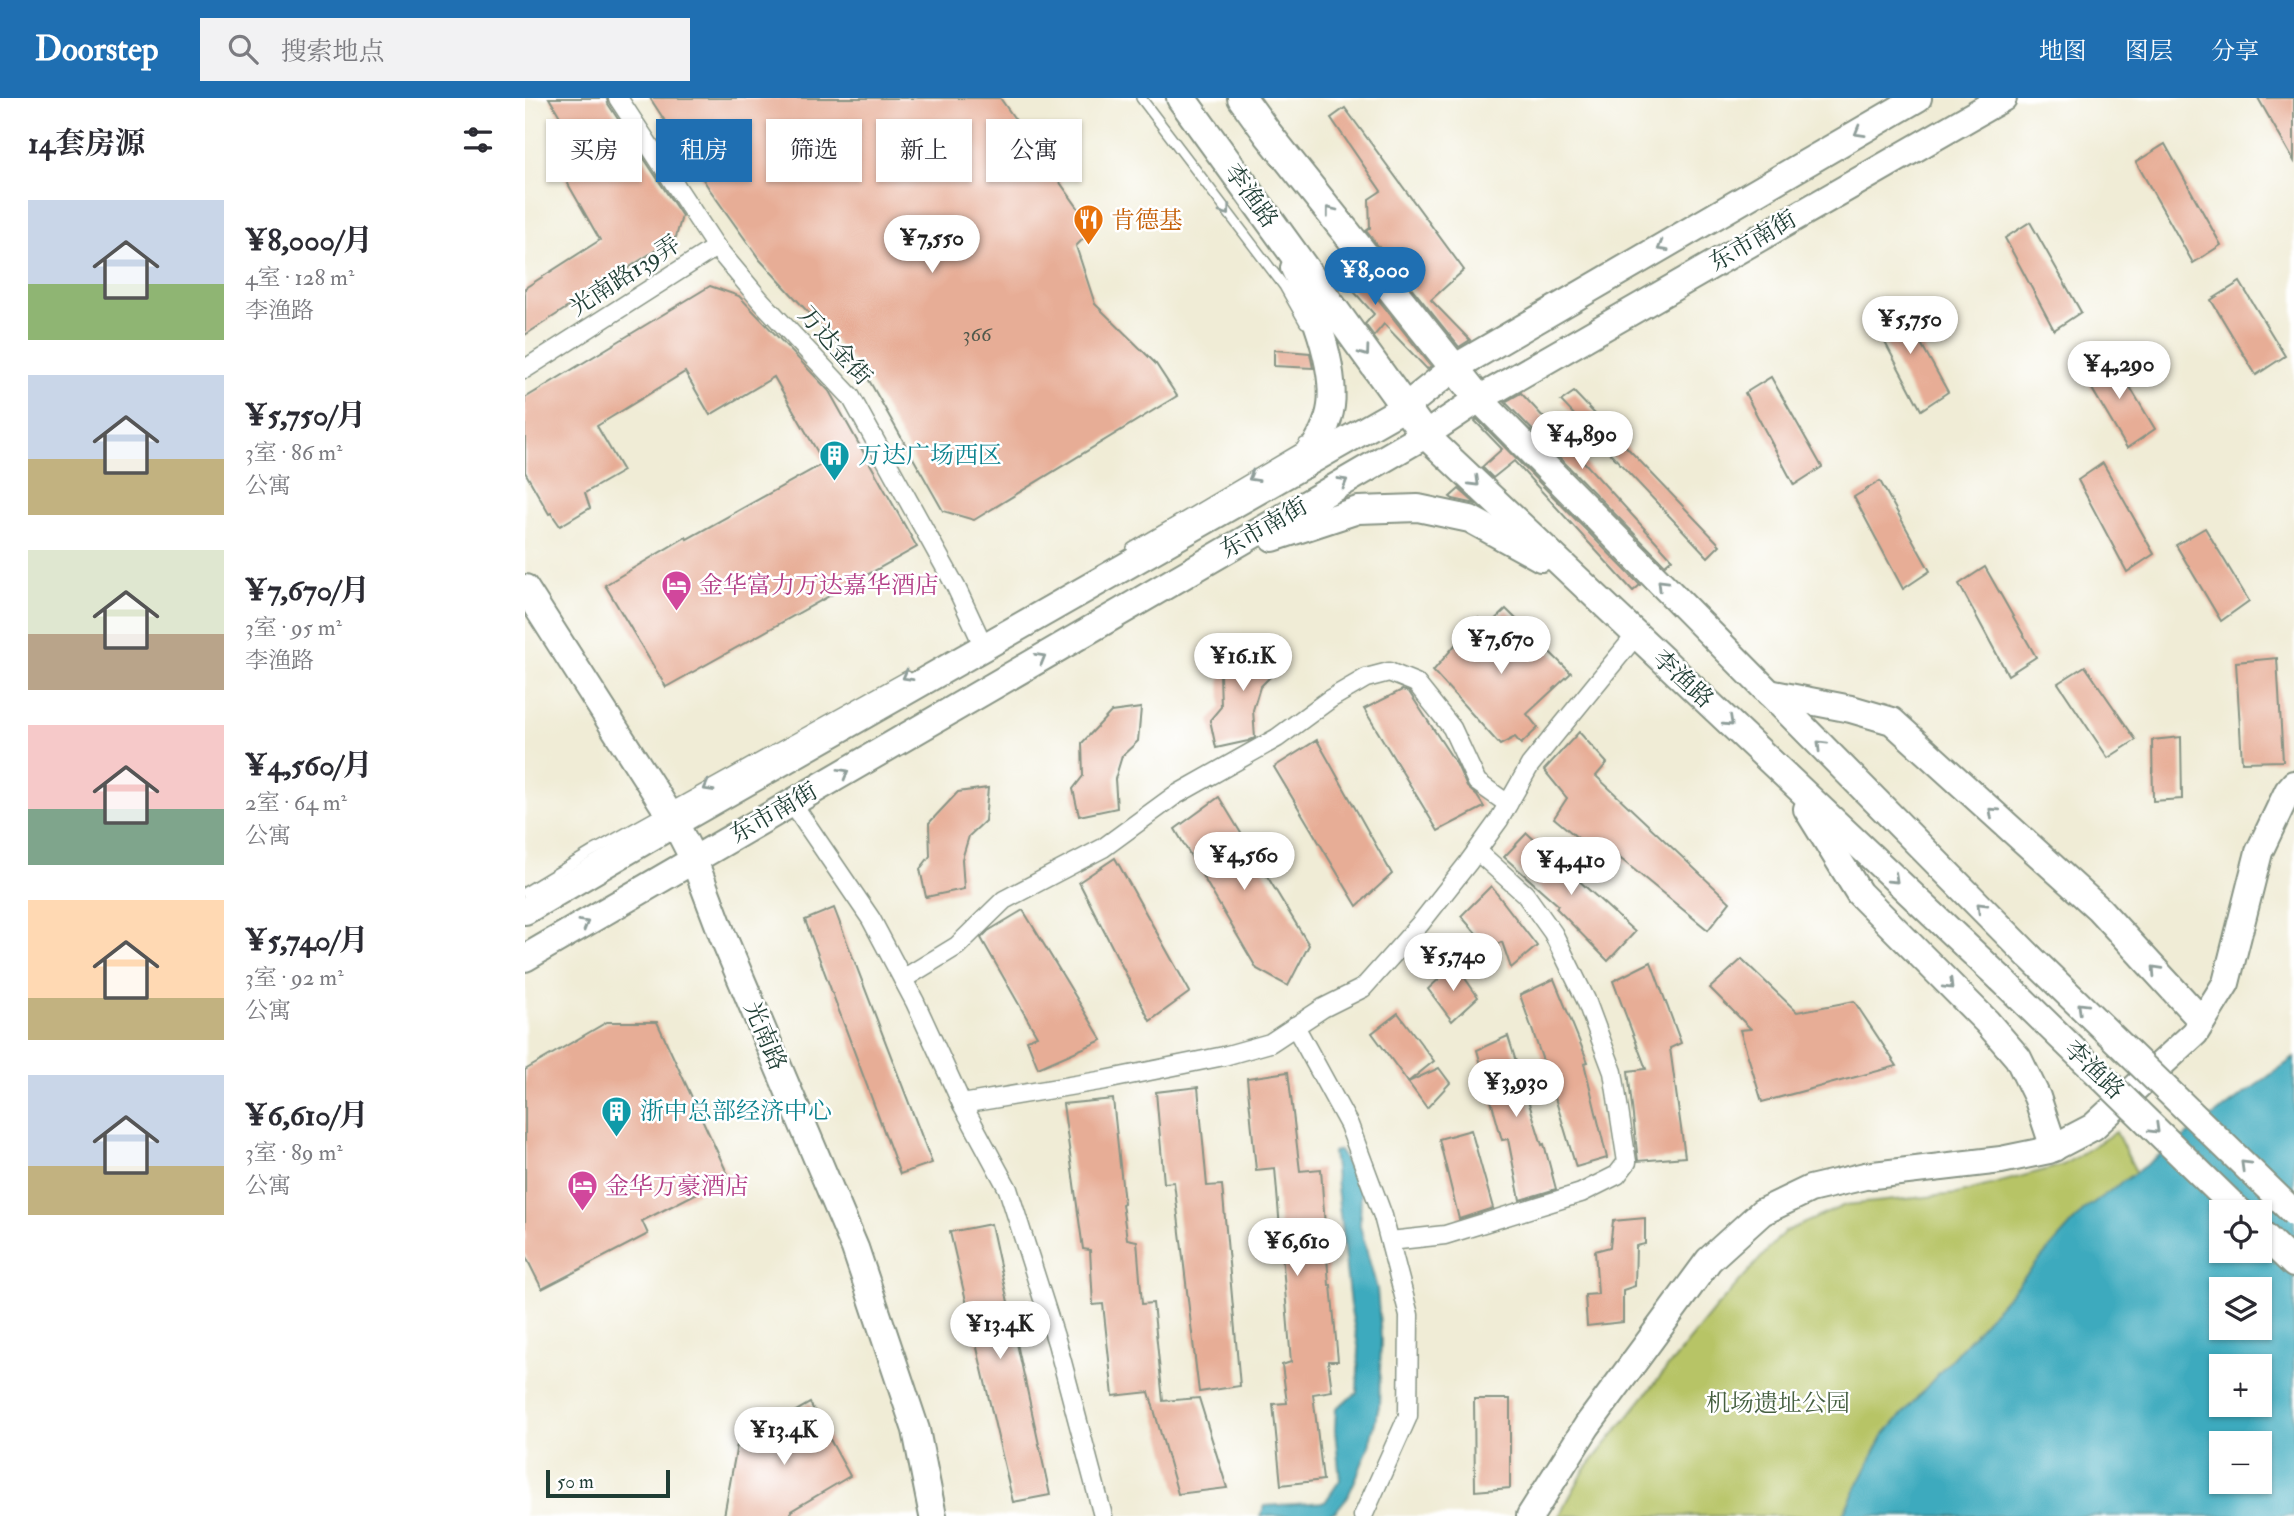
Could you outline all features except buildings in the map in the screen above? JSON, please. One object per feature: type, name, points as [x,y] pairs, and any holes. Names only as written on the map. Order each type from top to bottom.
[{"type":"main road","name":"李渔路","points":[[1181,98],[1425,435],[2001,979],[2228,1200]]},
{"type":"main road","name":"李渔路","points":[[1243,98],[1268,134],[1479,399],[2029,956],[2294,1213]]},
{"type":"main road","name":"东市南街","points":[[525,911],[670,816],[980,639],[1405,408],[1454,368],[1917,98]]},
{"type":"main road","name":"东市南街","points":[[525,958],[1425,435],[1479,399],[2003,98]]},
{"type":"main road","points":[[1273,225],[1311,302],[1328,360],[1331,405],[1324,431],[1304,465]]},
{"type":"main road","points":[[1190,571],[1299,528],[1358,510],[1418,508],[1470,519],[1581,583]]},
{"type":"main road","name":"光南路","points":[[525,588],[670,816],[694,860],[722,934],[855,1248],[916,1430],[933,1516]]},
{"type":"main road","points":[[1769,692],[1851,709],[1892,721],[2099,909],[2202,1021]]},
{"type":"main road","points":[[1788,778],[1859,893],[1987,1022],[2018,1058],[2037,1097],[2054,1148]]},
{"type":"main road","points":[[1530,1516],[1587,1426],[1709,1259],[1762,1212],[1810,1189],[1865,1176],[2001,1160],[2054,1148],[2093,1127],[2195,1033],[2226,982],[2259,852],[2288,791],[2294,784]]},
{"type":"main road","points":[[2272,1244],[2294,1265]]},
{"type":"street","name":"万达金街","points":[[618,98],[716,247],[761,301],[851,397],[956,587],[980,639]]},
{"type":"street","name":"光南路139弄","points":[[525,369],[716,247]]},
{"type":"street","points":[[962,1104],[1105,1080],[1224,1056],[1270,1043],[1323,1008],[1363,988],[1420,924],[1477,851],[1530,765],[1636,635]]},
{"type":"street","points":[[903,979],[957,946],[1004,900],[1103,848],[1174,796],[1277,738],[1330,699],[1366,678],[1389,672],[1416,683],[1452,728],[1477,782],[1508,804]]},
{"type":"street","points":[[792,803],[871,919],[903,979],[962,1104],[1008,1189],[1057,1343],[1103,1516]]},
{"type":"street","points":[[1390,1241],[1444,1235],[1581,1193],[1617,1175],[1627,1162],[1613,1072],[1586,1000],[1553,933],[1525,894],[1477,851]]},
{"type":"street","points":[[1295,1026],[1349,1125],[1384,1216],[1409,1315],[1408,1416],[1363,1516]]},
{"type":"lane","points":[[1141,98],[1284,286],[1310,332],[1313,345]]},
{"type":"lane","points":[[1127,550],[1301,448],[1307,437]]},
{"type":"lane","points":[[525,892],[593,850],[670,816],[918,670]]},
{"type":"green space","name":"机场遗址公园","points":[[2116,1132],[2136,1172],[2085,1209],[1883,1436],[1842,1516],[1559,1516],[1584,1471],[1714,1310],[1784,1232],[1845,1205],[1957,1194],[2063,1165]]},
{"type":"water","points":[[2294,1058],[2294,1516],[1842,1516],[1883,1436],[2085,1209]]},
{"type":"water","points":[[1339,1150],[1361,1192],[1360,1226],[1377,1289],[1381,1338],[1379,1406],[1369,1446],[1357,1476],[1348,1496],[1336,1511],[1326,1516],[1260,1516],[1265,1506],[1325,1502],[1340,1480],[1335,1430],[1336,1408],[1357,1393],[1359,1350],[1350,1305],[1333,1152]]},
{"type":"place","name":"肯德基","points":[[1088,247]]},
{"type":"place","name":"万达广场西区","points":[[835,482]]},
{"type":"place","name":"金华富力万达嘉华酒店","points":[[676,612]]},
{"type":"place","name":"浙中总部经济中心","points":[[617,1138]]},
{"type":"place","name":"金华万豪酒店","points":[[582,1213]]}]
